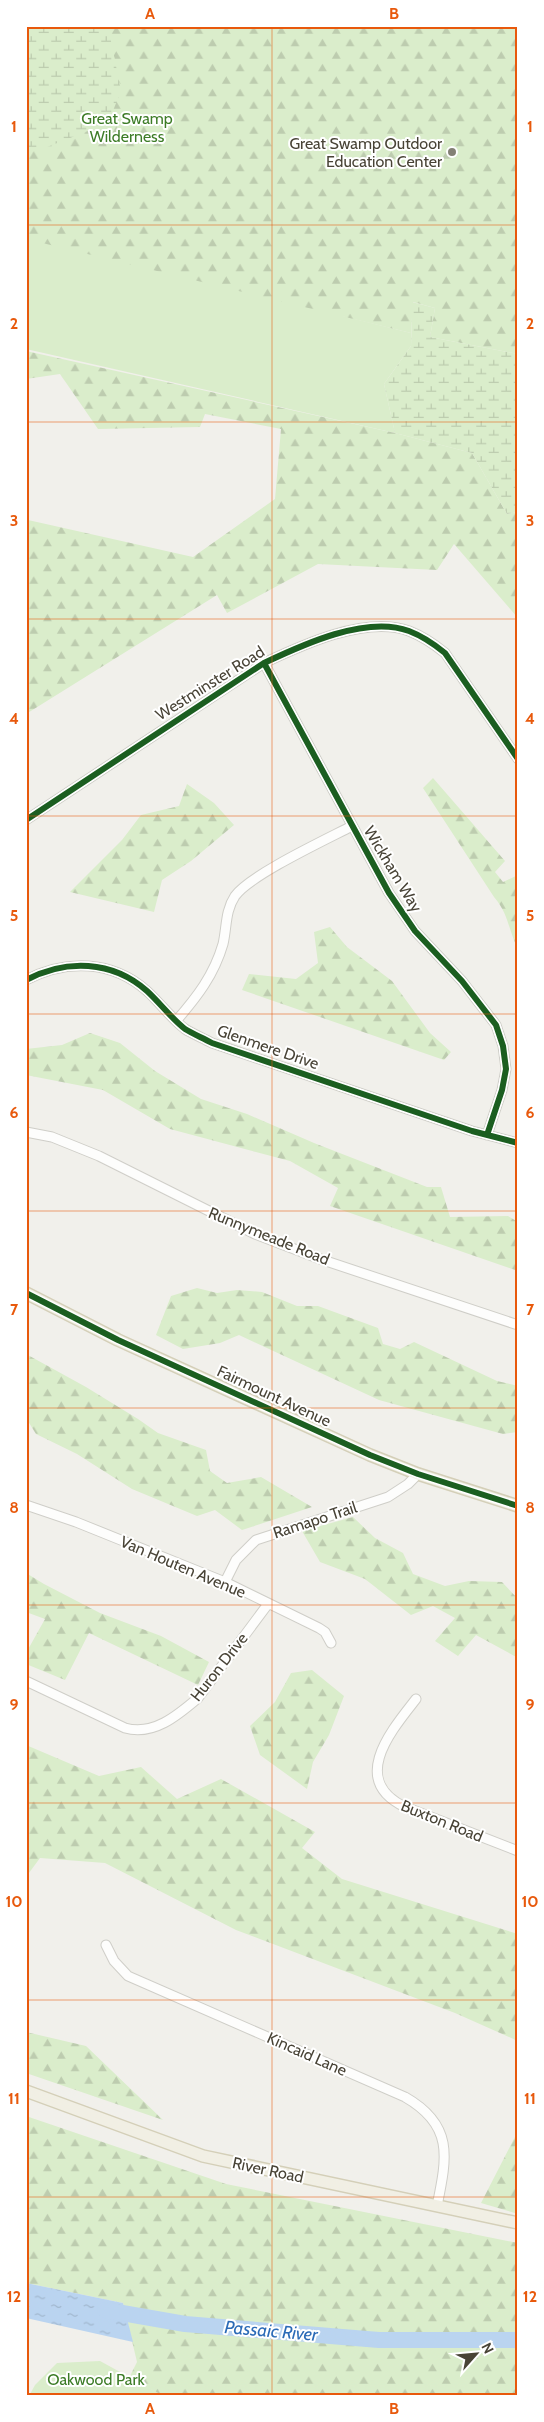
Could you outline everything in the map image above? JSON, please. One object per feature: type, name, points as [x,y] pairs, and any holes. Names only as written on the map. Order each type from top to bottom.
[{"type":"main road","name":"Fairmount Avenue","points":[[26,1293],[175,1366],[350,1446],[418,1474],[518,1506]]},
{"type":"main road","name":"River Road","points":[[26,2091],[202,2156],[518,2223]]},
{"type":"street","name":"Westminster Road","points":[[26,820],[264,663],[301,645],[336,634],[374,628],[390,627],[407,630],[434,644],[445,653],[518,759]]},
{"type":"street","name":"Wickham Way","points":[[264,663],[389,893],[412,925],[462,981],[496,1025],[503,1046],[506,1069],[502,1090],[487,1135]]},
{"type":"street","points":[[176,1021],[209,979],[224,941],[230,903],[241,888],[258,876],[352,826]]},
{"type":"street","name":"Glenmere Drive","points":[[26,980],[62,966],[99,967],[136,982],[186,1029],[230,1050],[487,1135],[518,1143]]},
{"type":"street","name":"Runnymeade Road","points":[[26,1132],[52,1137],[99,1156],[255,1234],[323,1260],[518,1325]]},
{"type":"street","name":"Ramapo Trail","points":[[225,1582],[236,1560],[256,1540],[388,1497],[408,1484],[418,1474]]},
{"type":"street","name":"Van Houten Avenue","points":[[26,1505],[76,1522],[225,1582],[326,1632],[331,1643]]},
{"type":"street","name":"Huron Drive","points":[[26,1681],[125,1728],[139,1730],[155,1728],[187,1708],[198,1698],[268,1604]]},
{"type":"street","name":"Buxton Road","points":[[416,1699],[382,1747],[377,1769],[384,1791],[389,1798],[405,1807],[518,1851]]},
{"type":"street","name":"Kincaid Lane","points":[[106,1945],[114,1961],[128,1976],[405,2097],[426,2110],[439,2128],[445,2150],[444,2171],[437,2206]]},
{"type":"green space","name":"Great Swamp Wilderness","points":[[26,26],[518,26],[343,316],[411,333],[411,346],[384,384],[395,433],[26,349]]},
{"type":"green space","points":[[26,26],[108,26],[121,91],[108,123],[37,151],[26,149]]},
{"type":"green space","name":"Great Swamp Wilderness","points":[[108,26],[518,26],[518,354],[430,337],[435,308],[413,302],[411,333],[26,239],[26,149],[37,151],[121,91]]},
{"type":"green space","points":[[412,302],[435,308],[430,337],[518,354],[518,512],[507,514],[472,453],[395,433],[384,384],[411,346]]},
{"type":"green space","points":[[26,351],[395,433],[472,453],[507,514],[518,512],[518,618],[454,544],[437,570],[318,564],[227,613],[217,595],[26,714],[26,529],[28,520],[193,557],[275,499],[281,429],[205,414],[200,427],[98,429],[60,374],[26,379]]},
{"type":"green space","points":[[433,778],[505,861],[495,872],[503,882],[518,875],[518,949],[503,910],[423,788]]},
{"type":"green space","points":[[187,784],[214,803],[234,825],[191,861],[162,880],[154,912],[70,892],[122,840],[141,815],[179,806]]},
{"type":"green space","points":[[330,927],[347,947],[392,981],[430,1033],[451,1052],[444,1060],[242,990],[249,974],[296,979],[318,963],[314,932]]},
{"type":"green space","points":[[90,1033],[120,1043],[155,1071],[201,1099],[247,1114],[314,1143],[427,1187],[441,1187],[450,1217],[508,1216],[518,1222],[518,1271],[330,1206],[338,1188],[290,1161],[170,1129],[103,1090],[26,1075],[26,1049],[62,1045]]},
{"type":"green space","points":[[197,1288],[217,1293],[237,1290],[262,1292],[297,1306],[318,1306],[378,1328],[383,1344],[400,1349],[414,1342],[497,1381],[518,1386],[518,1432],[503,1434],[379,1400],[239,1335],[220,1343],[183,1349],[156,1335],[171,1296]]},
{"type":"green space","points":[[26,1354],[86,1387],[158,1433],[206,1450],[210,1471],[227,1483],[261,1477],[312,1507],[242,1530],[215,1510],[197,1516],[132,1489],[77,1454],[36,1434],[26,1418]]},
{"type":"green space","points":[[353,1517],[375,1538],[403,1553],[413,1574],[445,1586],[469,1581],[502,1582],[518,1599],[518,1658],[476,1635],[458,1656],[435,1641],[455,1618],[433,1606],[411,1615],[365,1579],[320,1562],[302,1531]]},
{"type":"green space","points":[[26,1573],[100,1613],[161,1636],[209,1662],[198,1685],[89,1633],[65,1680],[26,1664],[26,1653],[45,1619],[26,1612]]},
{"type":"green space","points":[[312,1670],[344,1696],[329,1735],[313,1762],[307,1789],[260,1755],[250,1726],[275,1702],[291,1673]]},
{"type":"green space","points":[[26,1745],[99,1776],[141,1767],[177,1799],[221,1779],[315,1832],[302,1848],[342,1879],[518,1934],[518,2041],[455,2013],[236,1930],[105,1863],[40,1858],[26,1877]]},
{"type":"green space","points":[[26,2032],[86,2046],[163,2120],[26,2073]]},
{"type":"green space","points":[[26,2116],[226,2184],[518,2243],[518,2396],[164,2396],[129,2378],[137,2362],[123,2303],[26,2283]]},
{"type":"green space","points":[[518,2131],[518,2214],[481,2203]]},
{"type":"green space","name":"Oakwood Park","points":[[100,2361],[164,2396],[29,2396],[35,2385],[57,2363]]},
{"type":"water","points":[[26,2283],[123,2303],[133,2342],[26,2318]]},
{"type":"waterway","name":"Passaic River","points":[[105,2310],[185,2324],[379,2340],[518,2340]]},
{"type":"cycle path","points":[[26,820],[264,663],[315,641],[354,629],[392,627],[409,631],[428,640],[445,653],[518,759]]},
{"type":"cycle path","points":[[264,663],[389,893],[415,931],[462,981],[496,1025],[503,1046],[506,1069],[502,1090],[487,1135]]},
{"type":"cycle path","points":[[26,980],[41,973],[73,966],[104,968],[119,973],[133,981],[147,991],[185,1029],[212,1043],[472,1131],[518,1143]]},
{"type":"cycle path","points":[[26,1293],[118,1340],[370,1455],[418,1474],[518,1506]]},
{"type":"place","name":"Great Swamp Outdoor Education Center","points":[[452,152]]}]
